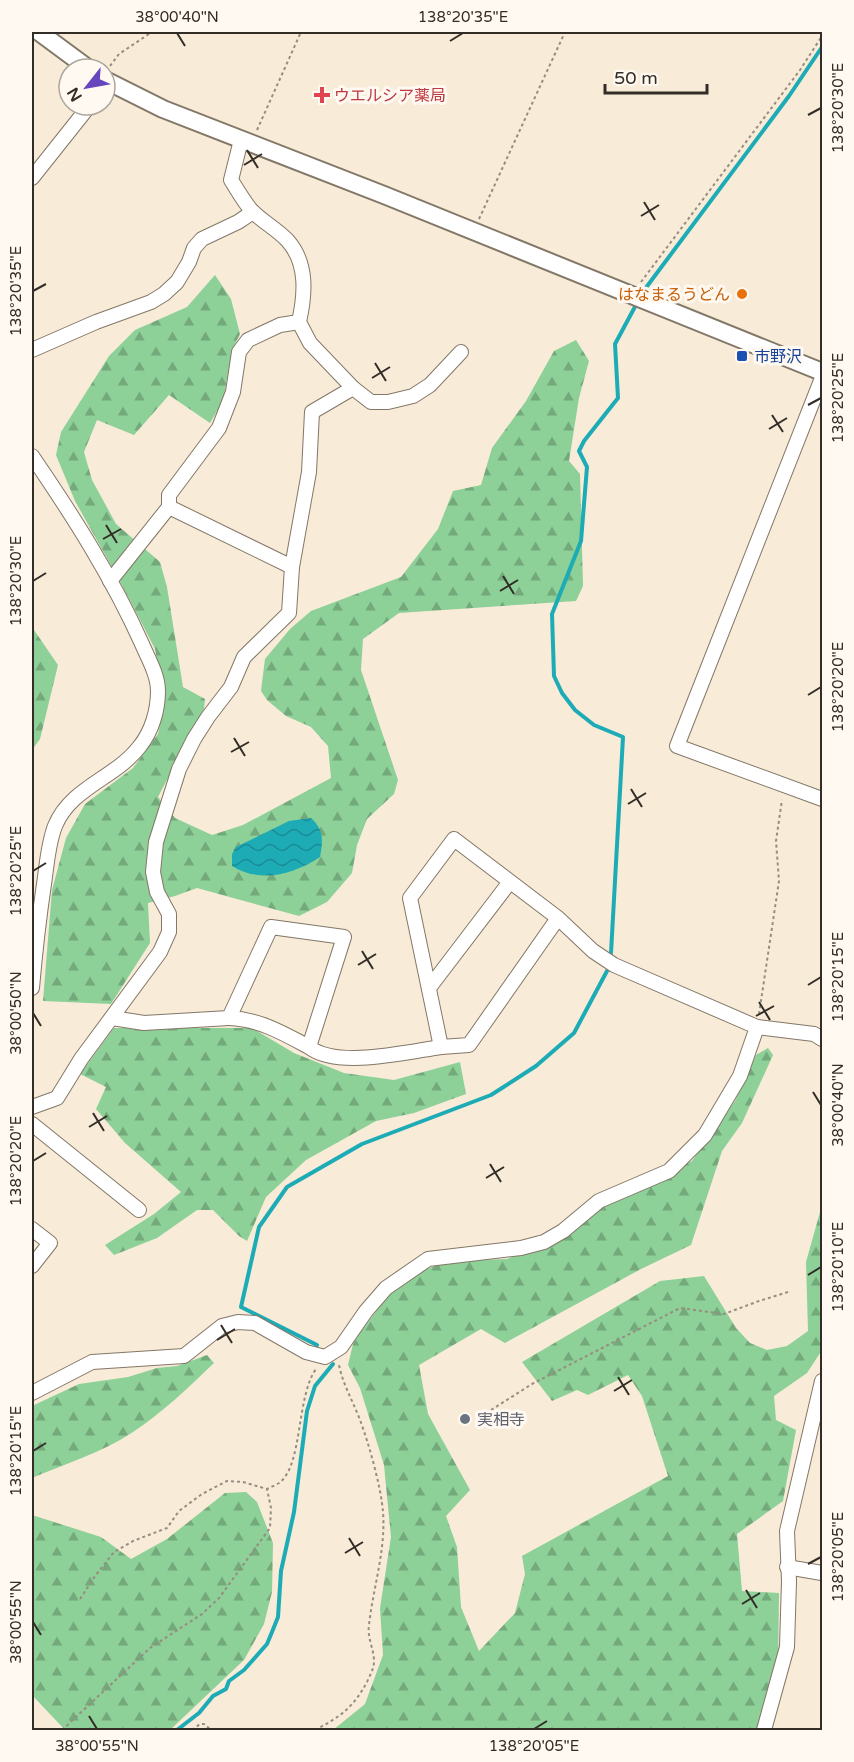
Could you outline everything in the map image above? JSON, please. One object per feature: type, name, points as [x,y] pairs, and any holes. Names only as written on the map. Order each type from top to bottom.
[{"type":"street","points":[[39,32],[73,57]]},
{"type":"street","points":[[117,81],[162,109],[822,372]]},
{"type":"street","points":[[32,178],[80,117]]},
{"type":"street","points":[[246,142],[231,180],[253,212],[288,242],[297,255],[304,276],[304,301],[299,322],[310,343],[352,388],[371,402],[388,402],[413,396],[430,384],[461,352]]},
{"type":"street","points":[[32,350],[96,322],[151,302],[164,294],[177,282],[194,248],[202,239],[238,222],[253,212]]},
{"type":"street","points":[[110,581],[169,507],[169,495],[219,428],[233,392],[239,352],[248,340],[280,325],[299,322]]},
{"type":"street","points":[[822,378],[677,746],[822,799]]},
{"type":"street","points":[[32,1107],[57,1098],[81,1059],[160,952],[169,932],[169,914],[157,892],[153,872],[156,842],[178,769],[203,724],[231,687],[244,657],[289,613],[292,567],[309,472],[312,412],[352,388]]},
{"type":"street","points":[[32,456],[76,522],[125,608],[152,666],[158,689],[151,730],[140,748],[130,758],[75,797],[64,808],[55,825],[50,842],[36,940],[32,988]]},
{"type":"street","points":[[169,507],[292,567]]},
{"type":"street","points":[[441,1047],[410,898],[454,839],[558,918],[593,951],[614,965],[757,1027],[814,1034],[822,1039]]},
{"type":"street","points":[[429,988],[509,883]]},
{"type":"street","points":[[112,1018],[144,1023],[245,1019],[265,1025],[309,1047],[317,1054],[348,1058],[373,1058],[469,1045],[558,918]]},
{"type":"street","points":[[229,1018],[271,927],[344,937],[309,1047]]},
{"type":"street","points":[[32,1393],[92,1362],[184,1356],[222,1326],[238,1322],[255,1323],[306,1352],[325,1357],[341,1347],[366,1311],[386,1288],[428,1259],[521,1248],[544,1242],[563,1231],[599,1201],[669,1171],[705,1135],[740,1076],[757,1027]]},
{"type":"street","points":[[32,1124],[139,1210]]},
{"type":"street","points":[[32,1229],[50,1243],[32,1266]]},
{"type":"street","points":[[764,1731],[788,1647],[787,1531],[822,1382]]},
{"type":"street","points":[[787,1567],[822,1573]]},
{"type":"path","points":[[117,57],[152,32]]},
{"type":"path","points":[[246,142],[301,32]]},
{"type":"path","points":[[472,232],[565,32]]},
{"type":"path","points":[[638,299],[822,36]]},
{"type":"path","points":[[757,1027],[779,881],[777,841],[785,786]]},
{"type":"path","points":[[491,1410],[532,1384],[680,1308],[724,1314],[759,1300],[788,1292]]},
{"type":"path","points":[[315,1731],[349,1709],[359,1696],[373,1669],[374,1659],[368,1628],[382,1541],[383,1512],[374,1466],[360,1419],[342,1381],[339,1365],[341,1347]]},
{"type":"path","points":[[80,1599],[94,1576],[114,1552],[133,1541],[167,1528],[179,1511],[202,1494],[227,1481],[243,1482],[267,1489],[280,1482],[288,1472],[309,1378],[325,1357]]},
{"type":"path","points":[[62,1731],[150,1648],[202,1614],[219,1598],[270,1528],[271,1508],[267,1489]]},
{"type":"path","points":[[192,1731],[200,1724],[204,1724],[211,1731]]},
{"type":"green space","points":[[215,275],[231,299],[240,334],[232,350],[223,401],[210,423],[169,395],[134,435],[97,420],[84,452],[92,480],[116,524],[160,562],[167,587],[183,687],[205,699],[204,709],[158,797],[175,818],[212,835],[243,825],[331,778],[328,746],[311,727],[286,716],[267,700],[261,691],[265,659],[290,629],[311,611],[401,577],[438,529],[453,491],[481,485],[492,448],[526,401],[554,351],[576,340],[589,361],[579,398],[569,461],[580,474],[583,586],[576,601],[399,613],[363,639],[361,670],[398,780],[394,794],[367,819],[357,845],[352,873],[327,902],[299,916],[197,888],[148,903],[150,943],[111,1004],[43,1001],[52,890],[66,838],[85,804],[133,768],[158,734],[165,701],[155,649],[75,501],[56,455],[61,432],[109,356],[135,330],[187,307]]},
{"type":"green space","points":[[32,627],[58,665],[40,739],[32,750]]},
{"type":"green space","points":[[114,1028],[252,1028],[294,1053],[344,1073],[394,1080],[460,1062],[466,1094],[414,1113],[376,1121],[306,1160],[266,1197],[247,1241],[213,1210],[197,1210],[157,1238],[114,1255],[105,1245],[154,1214],[181,1192],[125,1143],[96,1109],[106,1087],[80,1074]]},
{"type":"green space","points":[[768,1048],[773,1055],[742,1123],[722,1151],[691,1245],[641,1269],[505,1343],[481,1329],[419,1365],[428,1414],[470,1490],[446,1516],[457,1547],[461,1607],[479,1651],[515,1613],[525,1574],[522,1556],[668,1476],[642,1396],[628,1375],[588,1395],[577,1390],[552,1401],[522,1362],[660,1281],[704,1276],[736,1328],[750,1343],[767,1350],[787,1346],[808,1331],[806,1262],[822,1205],[822,1350],[807,1373],[774,1396],[776,1420],[796,1430],[783,1501],[737,1534],[742,1591],[779,1593],[778,1667],[761,1730],[333,1730],[365,1704],[383,1655],[380,1608],[391,1537],[384,1465],[360,1388],[348,1365],[353,1344],[361,1331],[389,1295],[423,1270],[450,1261],[507,1259],[565,1237],[609,1198],[692,1161],[735,1101],[756,1055]]},
{"type":"green space","points":[[207,1355],[214,1363],[144,1425],[109,1446],[32,1478],[32,1406],[79,1384],[128,1377],[157,1368],[177,1366]]},
{"type":"green space","points":[[246,1492],[257,1502],[273,1543],[272,1592],[264,1624],[244,1660],[170,1730],[65,1730],[32,1695],[32,1515],[101,1537],[131,1559],[167,1539],[225,1493]]},
{"type":"water","points":[[311,818],[322,836],[320,857],[299,868],[277,875],[254,875],[232,866],[232,854],[236,847],[289,821]]},
{"type":"waterway","points":[[642,293],[789,96],[822,47]]},
{"type":"waterway","points":[[611,953],[623,737],[594,725],[575,710],[562,693],[554,676],[552,614],[581,541],[587,467],[579,451],[584,441],[618,398],[615,344],[637,303]]},
{"type":"waterway","points":[[317,1345],[241,1307],[259,1227],[287,1187],[362,1144],[491,1095],[536,1066],[574,1033],[607,971]]},
{"type":"waterway","points":[[177,1730],[199,1713],[213,1696],[226,1689],[229,1681],[244,1670],[267,1644],[278,1617],[281,1571],[294,1512],[307,1411],[315,1386],[333,1364]]},
{"type":"place","name":"ウエルシア薬局","points":[[322,95]]},
{"type":"place","name":"はなまるうどん","points":[[742,294]]},
{"type":"place","name":"市野沢","points":[[742,356]]},
{"type":"place","name":"実相寺","points":[[465,1419]]}]
